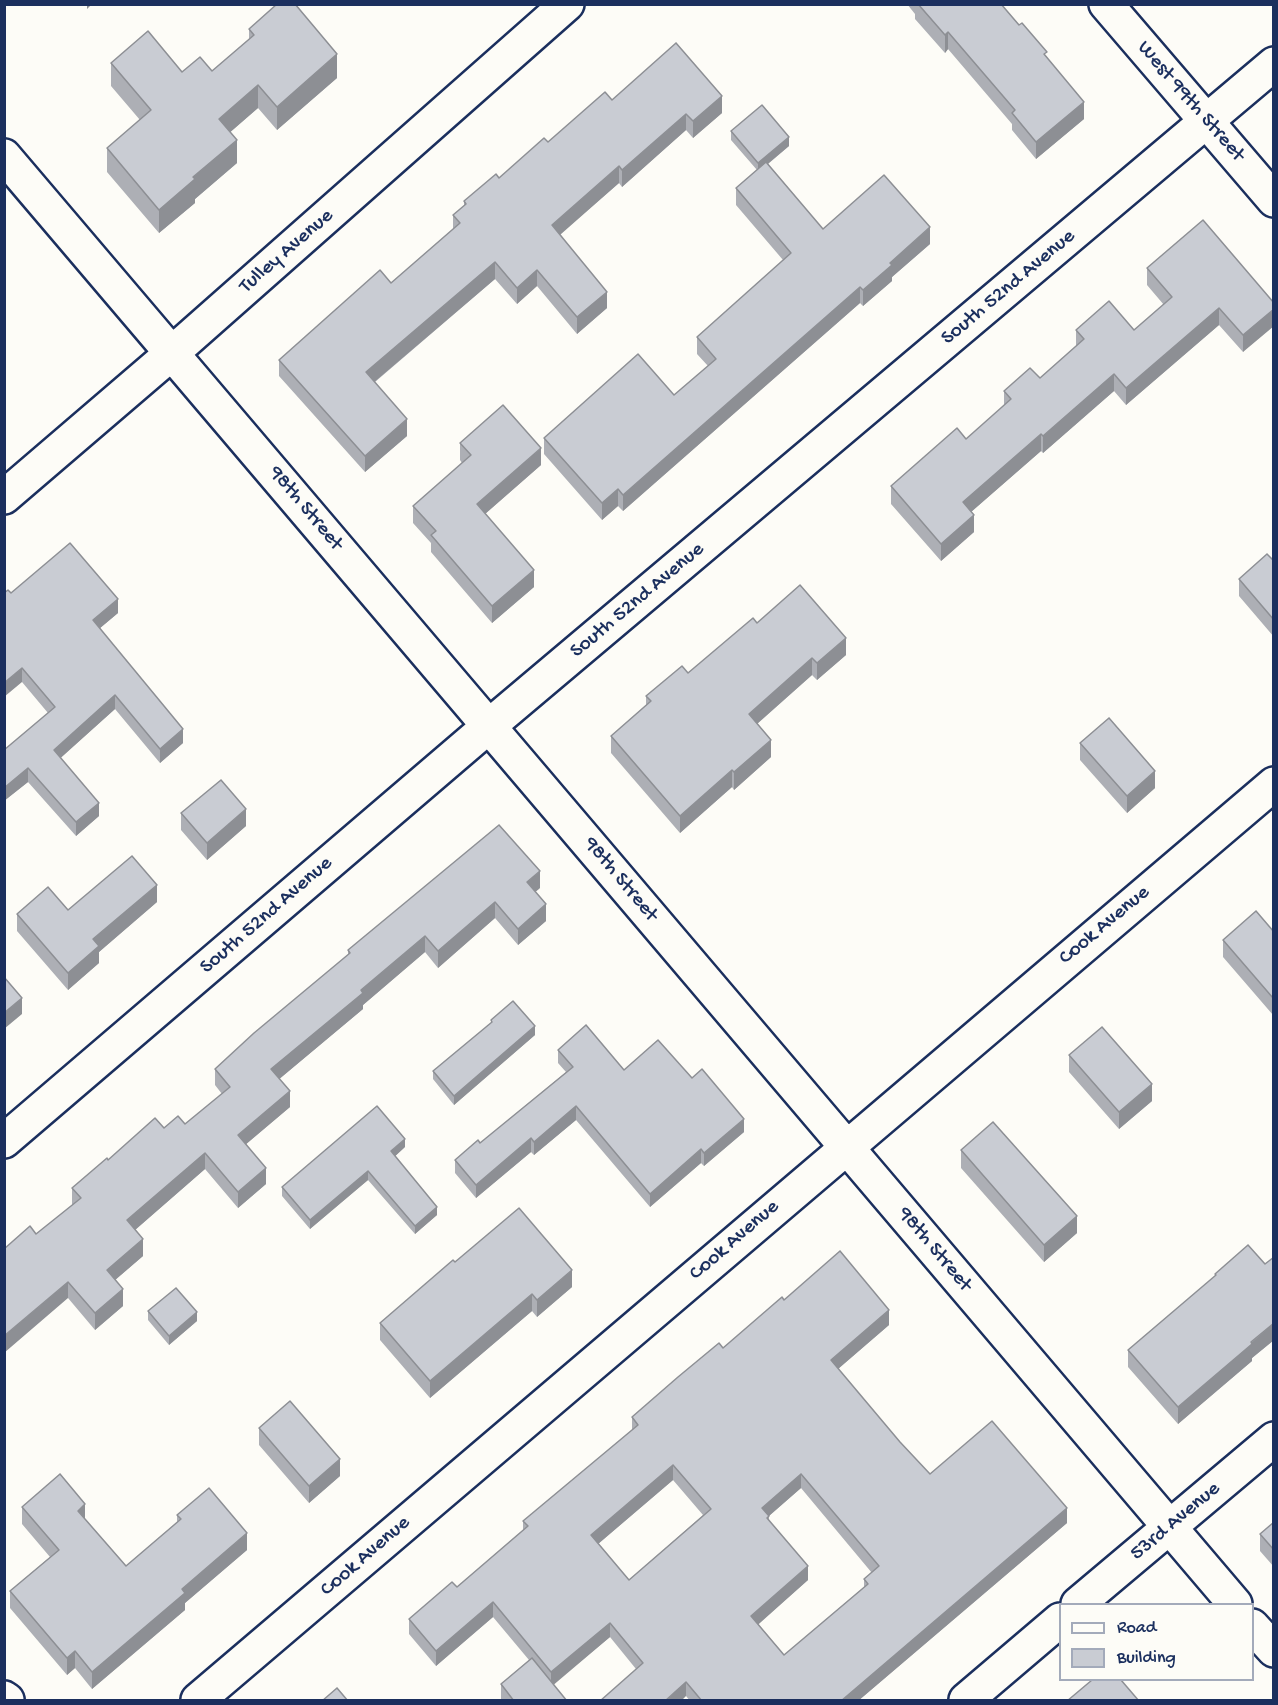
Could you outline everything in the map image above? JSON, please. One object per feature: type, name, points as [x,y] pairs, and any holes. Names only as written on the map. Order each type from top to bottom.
[{"type":"street","name":"Tulley Avenue","points":[[4,497],[172,353],[567,4]]},
{"type":"street","name":"West 99th Street","points":[[1106,4],[1274,200]]},
{"type":"street","name":"South 52nd Avenue","points":[[4,1141],[489,726],[1274,64]]},
{"type":"street","name":"98th Street","points":[[4,156],[1233,1603]]},
{"type":"street","name":"Cook Avenue","points":[[198,1701],[1274,784]]},
{"type":"street","name":"53rd Avenue","points":[[1080,1603],[1274,1438]]},
{"type":"street","points":[[966,1701],[1059,1621]]},
{"type":"street","points":[[1254,1628],[1274,1650]]},
{"type":"building","points":[[277,4],[295,4],[337,54],[277,107],[258,85],[219,119],[237,140],[193,177],[195,179],[159,210],[107,148],[151,110],[111,63],[148,31],[182,72],[200,57],[212,71],[254,35],[249,29]]},
{"type":"building","points":[[918,4],[1001,4],[1019,25],[1022,23],[1047,52],[1044,54],[1084,102],[1036,142],[1012,113],[1015,110],[948,32],[945,35]]},
{"type":"building","points":[[676,43],[722,96],[693,121],[686,114],[622,170],[619,166],[552,225],[607,292],[577,317],[537,270],[517,288],[495,262],[366,372],[407,419],[365,456],[279,360],[380,270],[391,283],[460,223],[453,215],[466,204],[464,201],[496,174],[499,178],[544,138],[548,142],[605,92],[612,100]]},
{"type":"building","points":[[762,105],[789,137],[758,163],[731,131]]},
{"type":"building","points":[[766,162],[823,229],[884,175],[930,227],[890,263],[892,265],[863,290],[860,287],[623,495],[618,489],[602,503],[544,438],[638,354],[674,395],[716,359],[697,337],[791,253],[736,188]]},
{"type":"building","points":[[1203,220],[1274,303],[1274,309],[1243,335],[1219,308],[1126,388],[1114,374],[963,502],[974,515],[941,544],[891,486],[957,428],[966,439],[1011,399],[1004,391],[1030,368],[1040,378],[1084,339],[1076,330],[1109,301],[1134,330],[1172,297],[1147,268]]},
{"type":"building","points":[[503,405],[541,448],[477,504],[534,570],[492,606],[431,535],[436,531],[413,506],[471,455],[460,443]]},
{"type":"building","points":[[70,543],[118,599],[93,620],[183,729],[160,749],[115,695],[54,750],[99,803],[76,822],[28,768],[4,788],[4,750],[55,707],[22,668],[4,683],[4,593],[8,590],[11,593]]},
{"type":"building","points":[[1267,554],[1274,561],[1274,620],[1239,579]]},
{"type":"building","points":[[800,585],[846,638],[817,663],[812,658],[749,714],[771,740],[734,772],[732,770],[680,816],[611,736],[651,701],[646,696],[682,666],[688,673],[753,618],[757,623]]},
{"type":"building","points":[[1109,718],[1155,771],[1127,796],[1080,743]]},
{"type":"building","points":[[221,780],[246,809],[207,843],[181,813]]},
{"type":"building","points":[[499,825],[540,871],[527,882],[546,904],[518,929],[495,902],[438,951],[425,936],[361,990],[363,993],[271,1069],[290,1091],[238,1135],[266,1168],[238,1192],[205,1153],[127,1220],[143,1239],[107,1270],[123,1289],[95,1313],[68,1282],[4,1336],[4,1249],[30,1226],[36,1234],[81,1198],[72,1188],[107,1158],[108,1160],[155,1118],[164,1128],[178,1116],[185,1124],[230,1087],[215,1069],[254,1033],[350,953],[348,950]]},
{"type":"building","points":[[132,856],[157,885],[93,939],[99,946],[68,973],[17,914],[48,887],[68,910]]},
{"type":"building","points":[[1256,911],[1274,932],[1273,998],[1223,940]]},
{"type":"building","points":[[4,977],[22,998],[4,1013]]},
{"type":"building","points":[[513,1001],[535,1026],[454,1096],[433,1071],[492,1022],[491,1020]]},
{"type":"building","points":[[586,1025],[624,1070],[658,1040],[692,1078],[702,1069],[744,1119],[704,1153],[701,1149],[650,1194],[576,1106],[534,1142],[531,1138],[476,1185],[455,1160],[478,1140],[480,1143],[573,1067],[558,1050]]},
{"type":"building","points":[[1102,1027],[1152,1084],[1119,1112],[1069,1055]]},
{"type":"building","points":[[377,1106],[405,1139],[391,1151],[437,1207],[415,1226],[368,1171],[310,1220],[282,1187]]},
{"type":"building","points":[[993,1122],[1077,1216],[1044,1245],[961,1150]]},
{"type":"building","points":[[519,1208],[572,1270],[537,1300],[532,1294],[430,1381],[380,1323],[453,1260],[455,1262]]},
{"type":"building","points":[[1248,1245],[1265,1264],[1274,1257],[1274,1323],[1178,1407],[1128,1350]]},
{"type":"building","points":[[840,1251],[889,1310],[831,1360],[900,1442],[930,1474],[992,1421],[1067,1508],[841,1701],[702,1701],[686,1682],[665,1701],[600,1701],[643,1663],[610,1623],[551,1672],[493,1602],[436,1651],[409,1619],[452,1582],[457,1587],[528,1526],[523,1521],[638,1425],[632,1417],[678,1377],[719,1343],[723,1348],[782,1297],[784,1300]],"holes":[[[673,1465],[711,1509],[629,1580],[591,1535]],[[801,1474],[879,1566],[864,1579],[868,1584],[784,1655],[751,1616],[808,1566],[767,1518],[769,1516],[762,1508]]]},
{"type":"building","points":[[176,1288],[197,1312],[169,1336],[148,1311]]},
{"type":"building","points":[[290,1401],[340,1459],[309,1486],[259,1428]]},
{"type":"building","points":[[60,1474],[85,1504],[78,1511],[126,1566],[181,1519],[177,1515],[209,1488],[247,1533],[182,1589],[185,1593],[92,1672],[75,1651],[67,1658],[10,1591],[59,1550],[22,1507]]},
{"type":"building","points":[[1274,1522],[1274,1550],[1260,1534]]},
{"type":"building","points":[[532,1658],[567,1701],[514,1701],[501,1684]]},
{"type":"building","points":[[1091,1681],[1122,1681],[1139,1701],[1067,1701]]},
{"type":"building","points":[[337,1688],[348,1701],[322,1701]]}]
